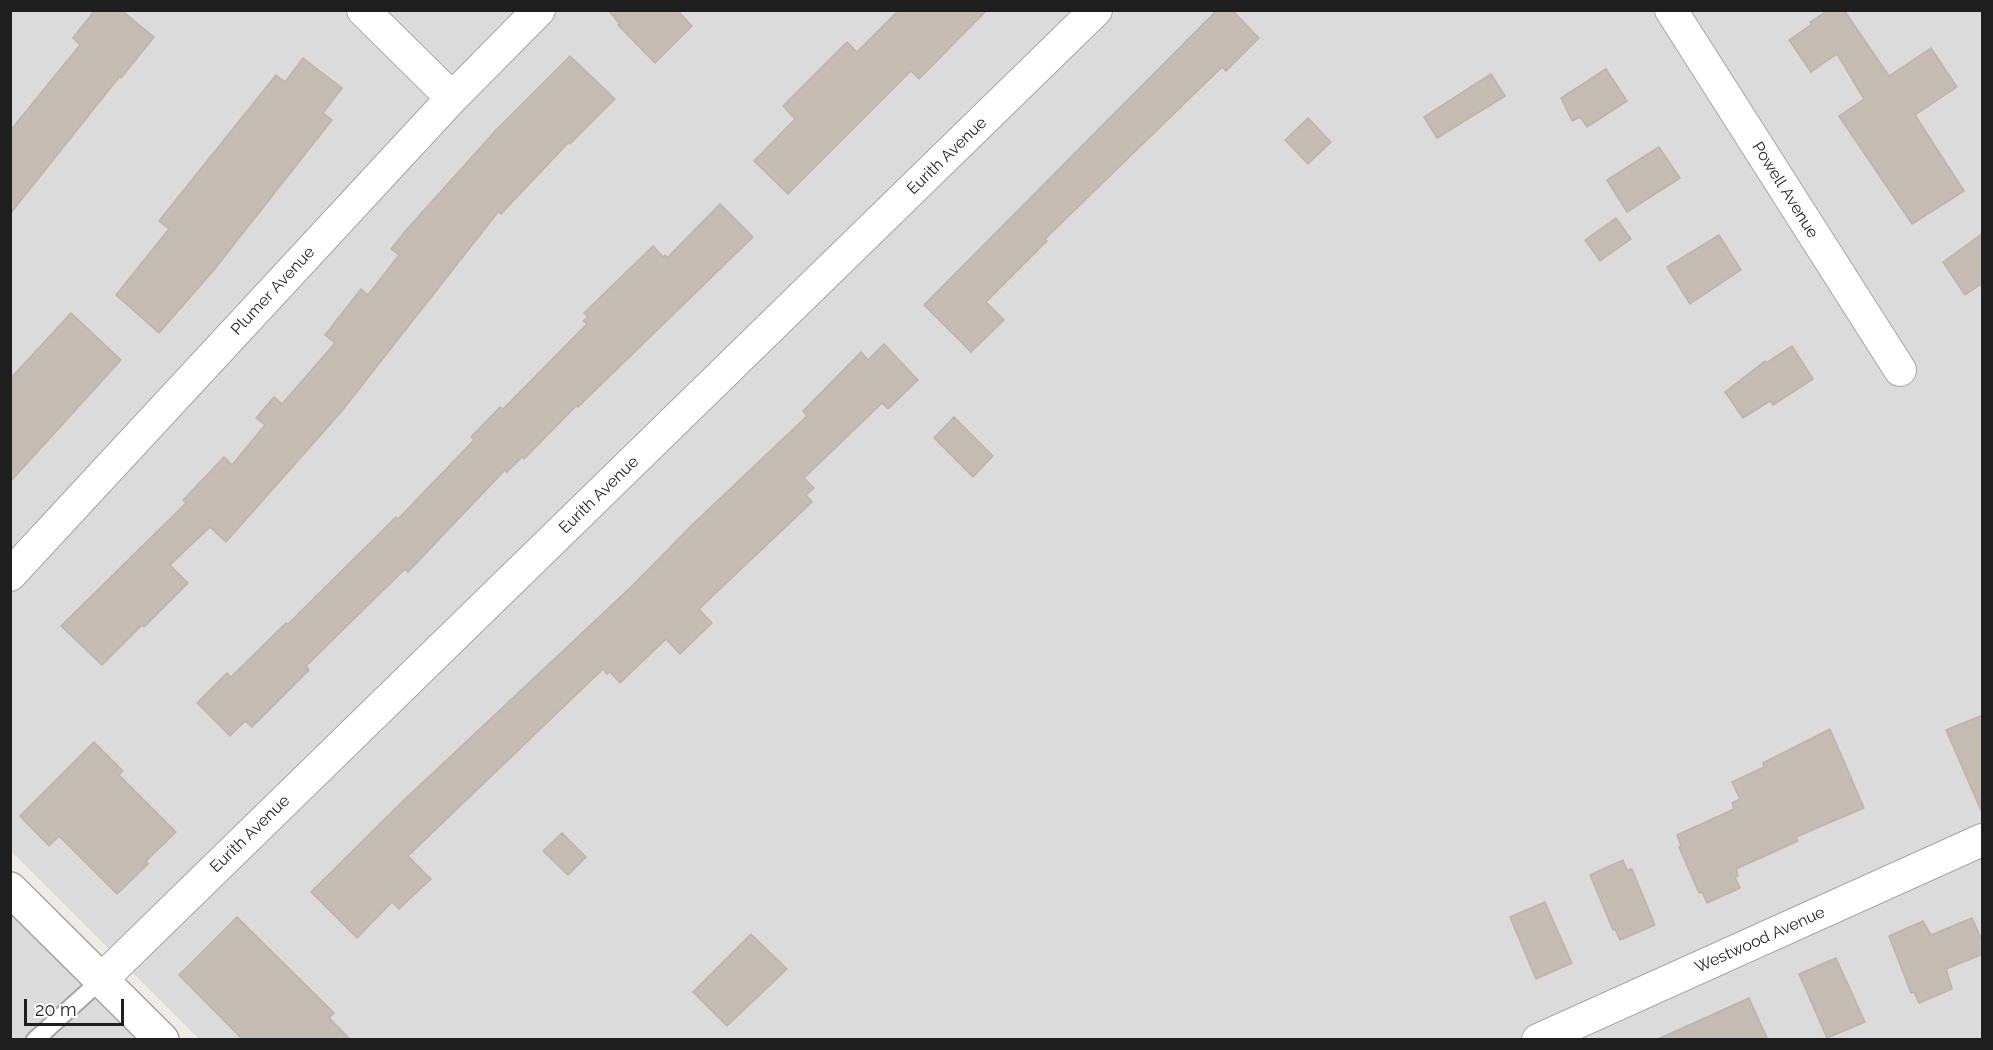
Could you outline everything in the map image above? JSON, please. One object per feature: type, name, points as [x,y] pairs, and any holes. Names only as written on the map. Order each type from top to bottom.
[{"type":"street","points":[[363,10],[452,98]]},
{"type":"street","name":"Plumer Avenue","points":[[10,575],[452,98],[539,10]]},
{"type":"street","name":"Eurith Avenue","points":[[102,979],[1096,10]]},
{"type":"street","name":"Powell Avenue","points":[[1671,10],[1900,370]]},
{"type":"street","name":"Westwood Avenue","points":[[1538,1040],[1983,840]]},
{"type":"street","points":[[10,889],[162,1040]]},
{"type":"lane","points":[[36,1040],[102,979]]},
{"type":"shaded area","points":[[10,11],[1982,11],[1982,1039],[199,1039],[11,851]]},
{"type":"shaded area","points":[[10,889],[162,1039],[11,1039]]},
{"type":"building","points":[[95,10],[121,10],[154,37],[10,214],[10,131],[80,45],[73,38]]},
{"type":"building","points":[[608,10],[677,10],[692,26],[655,63],[618,25],[620,24]]},
{"type":"building","points":[[899,10],[987,10],[919,79],[911,71],[788,194],[754,161],[795,119],[783,106],[847,42],[857,52]]},
{"type":"building","points":[[1217,10],[1232,10],[1259,38],[1226,71],[1222,67],[1045,239],[1047,241],[986,302],[1004,320],[971,352],[924,305]]},
{"type":"building","points":[[1828,10],[1844,10],[1889,76],[1931,48],[1957,87],[1915,115],[1964,191],[1912,224],[1839,116],[1864,99],[1837,54],[1811,72],[1789,40]]},
{"type":"building","points":[[570,56],[615,99],[570,144],[569,142],[501,214],[498,212],[341,412],[226,542],[210,527],[170,565],[188,583],[102,665],[61,626],[186,503],[183,500],[224,457],[232,465],[265,425],[256,418],[274,397],[282,404],[335,343],[325,335],[361,289],[368,295],[399,255],[391,249],[407,229],[497,129]]},
{"type":"building","points":[[303,58],[342,88],[323,113],[332,120],[213,271],[159,333],[116,295],[169,229],[159,221],[276,75],[285,82]]},
{"type":"building","points":[[1606,69],[1627,101],[1587,127],[1580,117],[1572,121],[1561,98]]},
{"type":"building","points":[[1491,74],[1505,96],[1437,138],[1424,117]]},
{"type":"building","points":[[1308,118],[1331,142],[1308,164],[1285,140]]},
{"type":"building","points":[[1659,147],[1680,178],[1627,212],[1607,180]]},
{"type":"building","points":[[720,204],[753,237],[578,407],[577,405],[524,459],[522,457],[507,472],[505,470],[408,572],[405,569],[306,666],[309,670],[252,727],[245,721],[230,736],[197,703],[227,673],[231,677],[396,517],[398,519],[474,440],[471,437],[500,407],[503,409],[587,324],[583,321],[588,317],[584,313],[653,246],[663,257],[665,255],[667,258]]},
{"type":"building","points":[[1616,218],[1631,239],[1600,261],[1585,240]]},
{"type":"building","points":[[1983,233],[1983,283],[1965,295],[1943,262]]},
{"type":"building","points":[[1719,235],[1741,270],[1690,304],[1667,267]]},
{"type":"building","points":[[71,313],[121,360],[10,482],[10,379]]},
{"type":"building","points":[[884,344],[918,380],[888,409],[882,403],[804,478],[814,488],[806,495],[812,502],[699,609],[712,623],[680,654],[666,639],[620,683],[610,672],[607,674],[603,669],[408,856],[431,879],[399,909],[392,902],[357,938],[311,892],[404,800],[632,586],[693,524],[807,416],[803,411],[861,352],[868,360]]},
{"type":"building","points":[[1792,346],[1813,379],[1773,405],[1770,401],[1743,418],[1725,392],[1765,361],[1766,363]]},
{"type":"building","points":[[954,417],[993,456],[973,477],[934,438]]},
{"type":"building","points":[[1983,715],[1983,815],[1946,730]]},
{"type":"building","points":[[1830,729],[1864,808],[1796,837],[1798,841],[1736,869],[1738,876],[1735,877],[1740,888],[1707,903],[1702,892],[1699,893],[1679,847],[1681,846],[1677,835],[1734,809],[1732,803],[1740,799],[1732,782],[1764,767],[1763,763]]},
{"type":"building","points":[[94,742],[123,771],[119,775],[176,832],[117,894],[59,836],[49,846],[20,816]]},
{"type":"building","points":[[562,833],[586,857],[568,875],[543,851]]},
{"type":"building","points":[[1623,860],[1627,870],[1632,869],[1655,925],[1620,940],[1615,929],[1613,930],[1590,875]]},
{"type":"building","points":[[1545,902],[1572,963],[1536,979],[1510,917]]},
{"type":"building","points":[[237,917],[334,1013],[329,1018],[351,1040],[243,1040],[179,975]]},
{"type":"building","points":[[1972,918],[1983,942],[1983,954],[1946,969],[1952,989],[1919,1003],[1914,992],[1911,993],[1889,936],[1923,921],[1931,935]]},
{"type":"building","points":[[751,934],[787,969],[727,1026],[693,992]]},
{"type":"building","points":[[1836,958],[1865,1022],[1827,1038],[1799,974]]},
{"type":"building","points":[[1749,998],[1768,1040],[1656,1040]]}]
